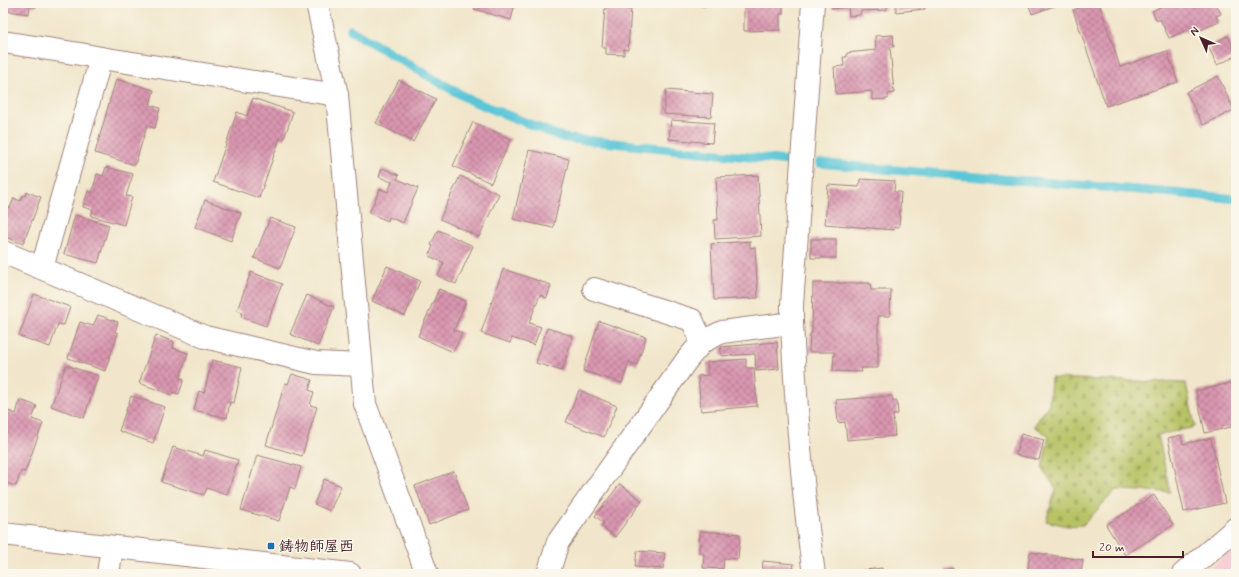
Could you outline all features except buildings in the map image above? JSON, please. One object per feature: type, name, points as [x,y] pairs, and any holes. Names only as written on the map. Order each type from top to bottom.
[{"type":"street","points":[[317,3],[337,95],[365,404],[427,574]]},
{"type":"street","points":[[813,3],[792,322],[795,389],[806,522],[814,574]]},
{"type":"street","points":[[3,42],[337,95]]},
{"type":"street","points":[[42,268],[101,58]]},
{"type":"street","points":[[3,252],[206,337],[316,363],[361,364]]},
{"type":"street","points":[[594,289],[692,320],[702,342]]},
{"type":"street","points":[[548,574],[558,542],[686,361],[702,342],[722,332],[792,322]]},
{"type":"street","points":[[1183,574],[1236,528]]},
{"type":"street","points":[[3,534],[112,547],[261,569],[350,574]]},
{"type":"street","points":[[108,574],[112,547]]},
{"type":"shaded area","points":[[1236,546],[1236,574],[1204,574]]},
{"type":"green space","points":[[1051,378],[1186,383],[1195,427],[1158,435],[1170,492],[1116,490],[1083,525],[1067,526],[1046,521],[1056,489],[1042,468],[1049,436],[1034,426],[1049,404]]},
{"type":"waterway","points":[[350,30],[470,100],[564,138],[788,161]]},
{"type":"waterway","points":[[820,163],[1236,199]]},
{"type":"place","name":"鋳物師屋西","points":[[271,546]]}]
